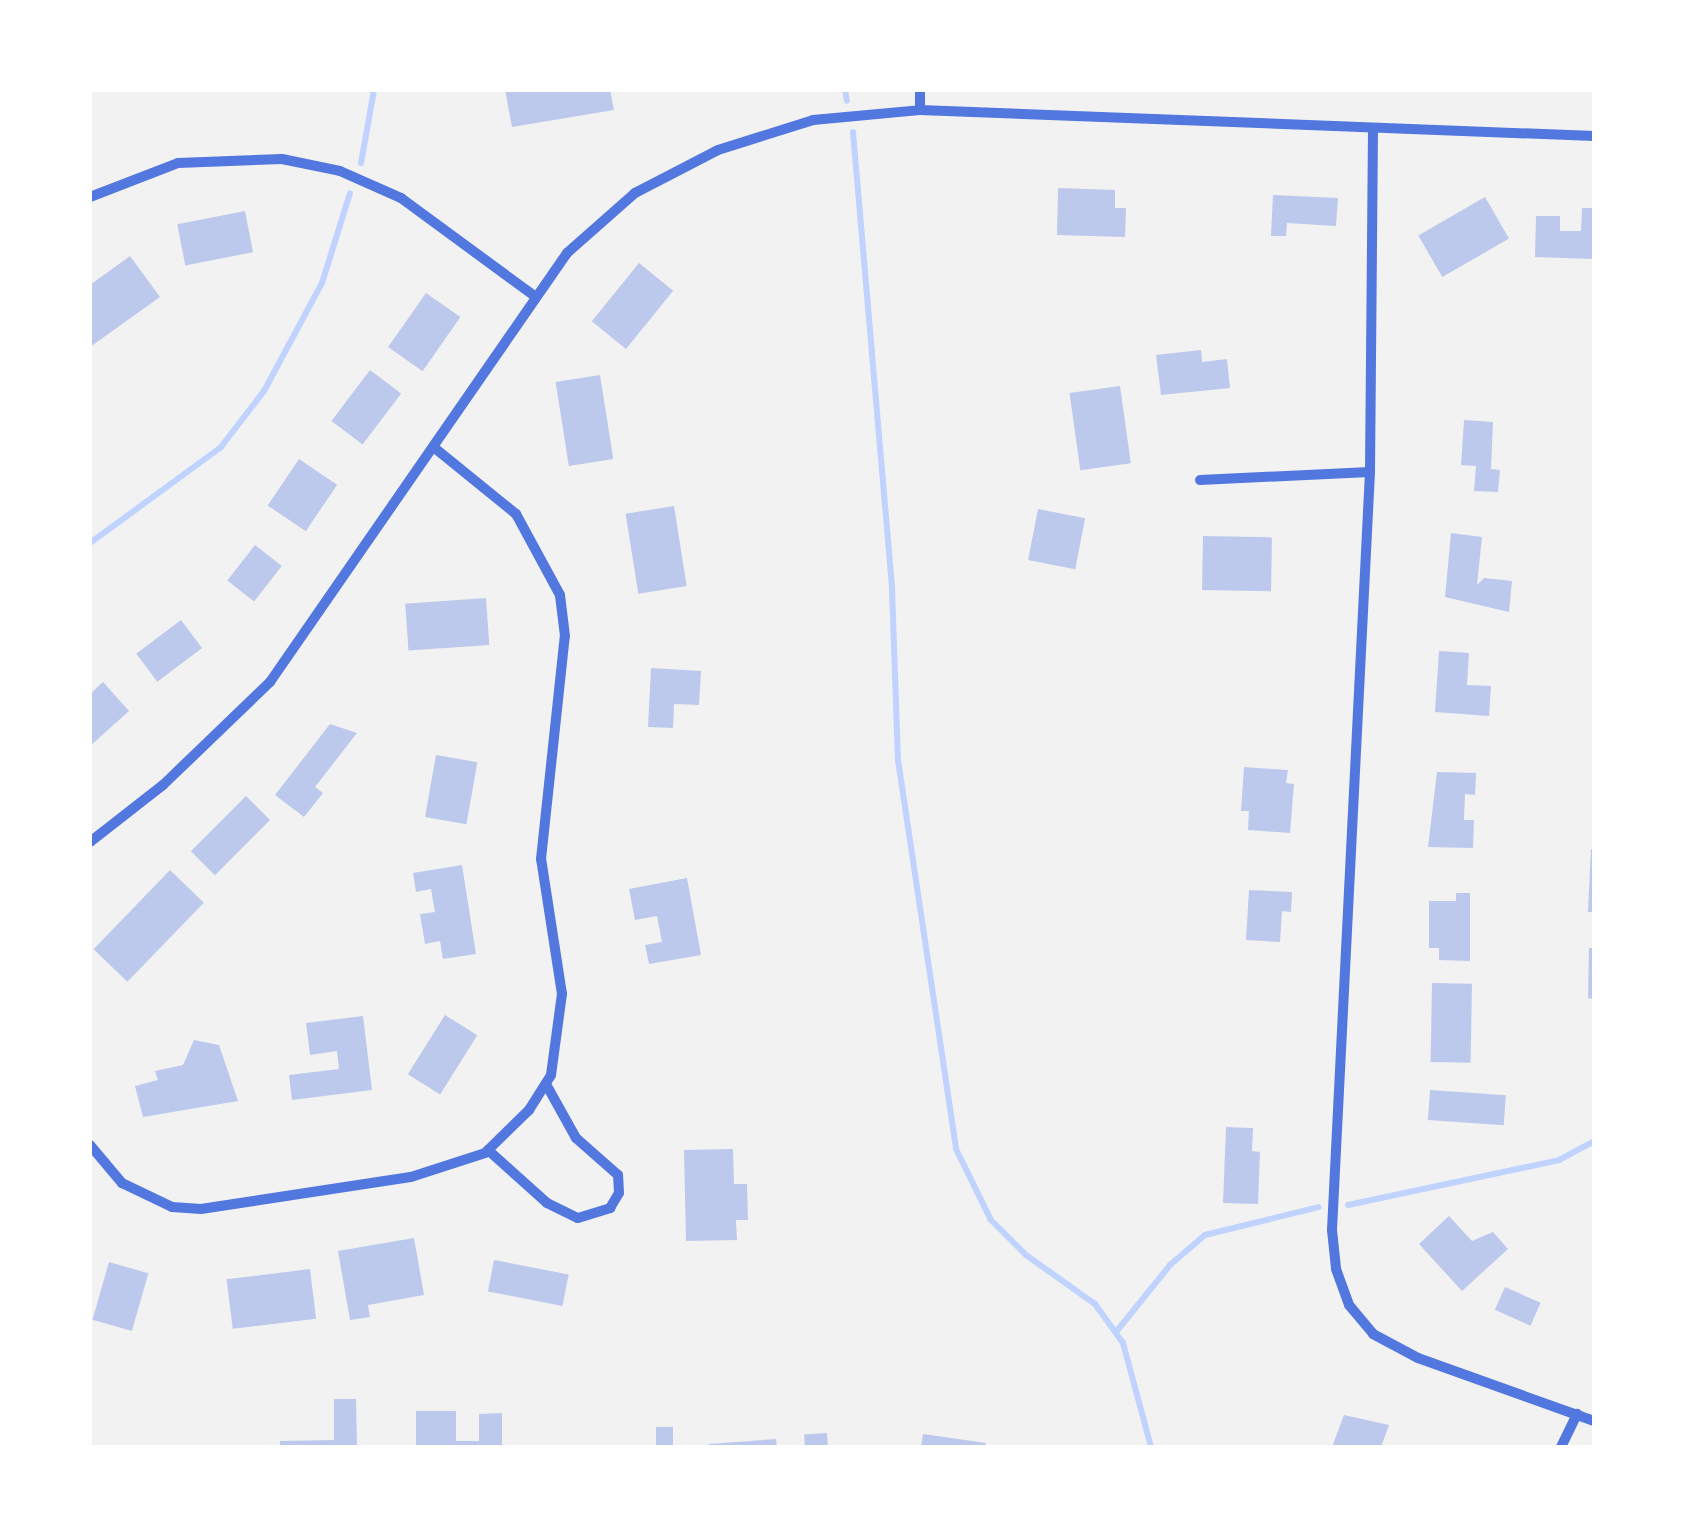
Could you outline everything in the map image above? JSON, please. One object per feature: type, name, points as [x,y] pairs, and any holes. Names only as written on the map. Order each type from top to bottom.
[{"type":"street","points":[[920,90],[920,110]]},
{"type":"street","points":[[90,842],[175,774],[270,682],[436,448],[533,295],[600,222],[674,171],[813,120],[920,110],[1594,136]]},
{"type":"street","points":[[1373,129],[1370,472],[1332,1230],[1336,1269],[1349,1305],[1373,1334],[1418,1358],[1594,1420]]},
{"type":"street","points":[[90,197],[194,161],[282,159],[340,171],[401,198],[533,295]]},
{"type":"street","points":[[90,1145],[122,1182],[148,1199],[201,1209],[411,1177],[488,1150],[529,1110],[546,1084],[561,1034],[562,994],[542,860],[565,636],[560,595],[516,514],[436,448]]},
{"type":"street","points":[[1200,480],[1370,472]]},
{"type":"street","points":[[488,1150],[578,1218],[610,1208],[619,1193],[618,1175],[576,1138],[546,1084]]},
{"type":"street","points":[[1561,1447],[1577,1414]]},
{"type":"building","points":[[505,90],[610,90],[614,110],[512,127]]},
{"type":"building","points":[[1058,188],[1115,190],[1115,208],[1126,208],[1125,237],[1057,235]]},
{"type":"building","points":[[1273,195],[1338,198],[1336,226],[1287,223],[1286,236],[1271,236]]},
{"type":"building","points":[[1485,197],[1509,239],[1442,277],[1418,236]]},
{"type":"building","points":[[1582,208],[1594,208],[1594,259],[1535,257],[1536,216],[1560,216],[1560,231],[1581,231]]},
{"type":"building","points":[[245,211],[253,252],[185,265],[177,224]]},
{"type":"building","points":[[130,256],[160,297],[90,347],[90,285]]},
{"type":"building","points":[[639,263],[673,291],[626,349],[592,321]]},
{"type":"building","points":[[426,293],[460,317],[423,371],[388,347]]},
{"type":"building","points":[[1201,350],[1202,362],[1227,359],[1230,388],[1161,395],[1156,355]]},
{"type":"building","points":[[370,370],[401,393],[363,445],[331,421]]},
{"type":"building","points":[[600,375],[613,459],[569,466],[556,382]]},
{"type":"building","points":[[1120,386],[1131,463],[1080,470],[1069,393]]},
{"type":"building","points":[[1464,420],[1493,422],[1491,469],[1500,470],[1498,492],[1474,491],[1476,466],[1461,465]]},
{"type":"building","points":[[299,459],[337,485],[306,531],[268,505]]},
{"type":"building","points":[[674,506],[687,586],[638,594],[626,514]]},
{"type":"building","points":[[1038,509],[1085,518],[1075,569],[1028,560]]},
{"type":"building","points":[[1451,533],[1482,537],[1477,585],[1484,578],[1512,581],[1509,612],[1445,597]]},
{"type":"building","points":[[1203,536],[1272,537],[1271,591],[1202,590]]},
{"type":"building","points":[[255,545],[282,566],[254,601],[227,580]]},
{"type":"building","points":[[486,598],[489,645],[408,651],[405,604]]},
{"type":"building","points":[[181,620],[202,648],[157,682],[136,654]]},
{"type":"building","points":[[1439,651],[1469,653],[1467,685],[1491,686],[1489,716],[1435,712]]},
{"type":"building","points":[[651,668],[701,671],[699,705],[674,704],[673,728],[648,727]]},
{"type":"building","points":[[103,682],[129,711],[90,746],[90,694]]},
{"type":"building","points":[[330,724],[357,733],[315,787],[323,793],[304,817],[275,795]]},
{"type":"building","points":[[436,755],[477,762],[466,824],[425,817]]},
{"type":"building","points":[[1244,767],[1288,770],[1286,783],[1294,784],[1290,833],[1248,830],[1249,811],[1241,811]]},
{"type":"building","points":[[1437,772],[1476,773],[1475,795],[1465,794],[1464,820],[1474,820],[1473,848],[1428,847]]},
{"type":"building","points":[[246,796],[270,820],[215,875],[191,851]]},
{"type":"building","points":[[1591,849],[1594,912],[1588,912]]},
{"type":"building","points":[[462,865],[476,954],[443,959],[440,941],[425,944],[420,914],[435,912],[431,889],[416,892],[413,873]]},
{"type":"building","points":[[170,870],[204,903],[127,982],[94,949]]},
{"type":"building","points":[[687,878],[701,955],[649,964],[645,945],[662,942],[657,916],[635,920],[629,889]]},
{"type":"building","points":[[1249,890],[1292,892],[1291,912],[1282,911],[1280,942],[1246,940]]},
{"type":"building","points":[[1456,893],[1470,893],[1470,961],[1439,960],[1439,948],[1429,948],[1429,901],[1456,901]]},
{"type":"building","points":[[1589,948],[1594,948],[1594,999],[1588,998]]},
{"type":"building","points":[[1432,983],[1472,984],[1471,1063],[1431,1062]]},
{"type":"building","points":[[445,1015],[477,1035],[440,1095],[408,1074]]},
{"type":"building","points":[[363,1016],[372,1090],[292,1100],[289,1075],[339,1069],[337,1051],[310,1055],[306,1023]]},
{"type":"building","points":[[194,1040],[219,1045],[238,1101],[143,1117],[135,1086],[158,1080],[155,1071],[183,1065]]},
{"type":"building","points":[[1430,1090],[1506,1095],[1504,1125],[1428,1120]]},
{"type":"building","points":[[1226,1127],[1253,1128],[1252,1151],[1260,1152],[1258,1204],[1223,1203]]},
{"type":"building","points":[[733,1149],[734,1184],[747,1184],[748,1220],[736,1220],[737,1240],[686,1241],[684,1150]]},
{"type":"building","points":[[1449,1216],[1472,1241],[1493,1232],[1508,1249],[1462,1291],[1419,1244]]},
{"type":"building","points":[[414,1238],[424,1295],[368,1305],[370,1317],[350,1320],[338,1251]]},
{"type":"building","points":[[494,1260],[569,1275],[562,1306],[488,1291]]},
{"type":"building","points":[[109,1262],[148,1273],[132,1331],[92,1320]]},
{"type":"building","points":[[310,1269],[316,1319],[233,1329],[227,1279]]},
{"type":"building","points":[[1505,1287],[1541,1303],[1530,1326],[1495,1310]]},
{"type":"building","points":[[334,1399],[356,1399],[357,1447],[280,1447],[280,1441],[334,1440]]},
{"type":"building","points":[[416,1411],[456,1411],[456,1441],[479,1441],[479,1414],[502,1413],[502,1447],[416,1447]]},
{"type":"building","points":[[1344,1415],[1389,1425],[1381,1447],[1332,1447]]},
{"type":"building","points":[[656,1427],[673,1427],[673,1447],[656,1447]]},
{"type":"building","points":[[827,1433],[828,1447],[805,1447],[804,1435]]},
{"type":"building","points":[[923,1434],[986,1443],[985,1447],[921,1447]]},
{"type":"building","points":[[776,1439],[777,1447],[709,1447],[709,1444]]},
{"type":"waterway","points":[[361,163],[374,90]]},
{"type":"waterway","points":[[845,90],[847,101]]},
{"type":"waterway","points":[[853,132],[892,589],[898,760],[956,1149],[991,1220],[1026,1255],[1095,1304],[1123,1343],[1151,1447]]},
{"type":"waterway","points":[[90,543],[221,447],[264,391],[322,283],[350,193]]},
{"type":"waterway","points":[[1348,1205],[1559,1160],[1594,1141]]},
{"type":"waterway","points":[[1116,1332],[1170,1265],[1205,1235],[1319,1207]]}]
